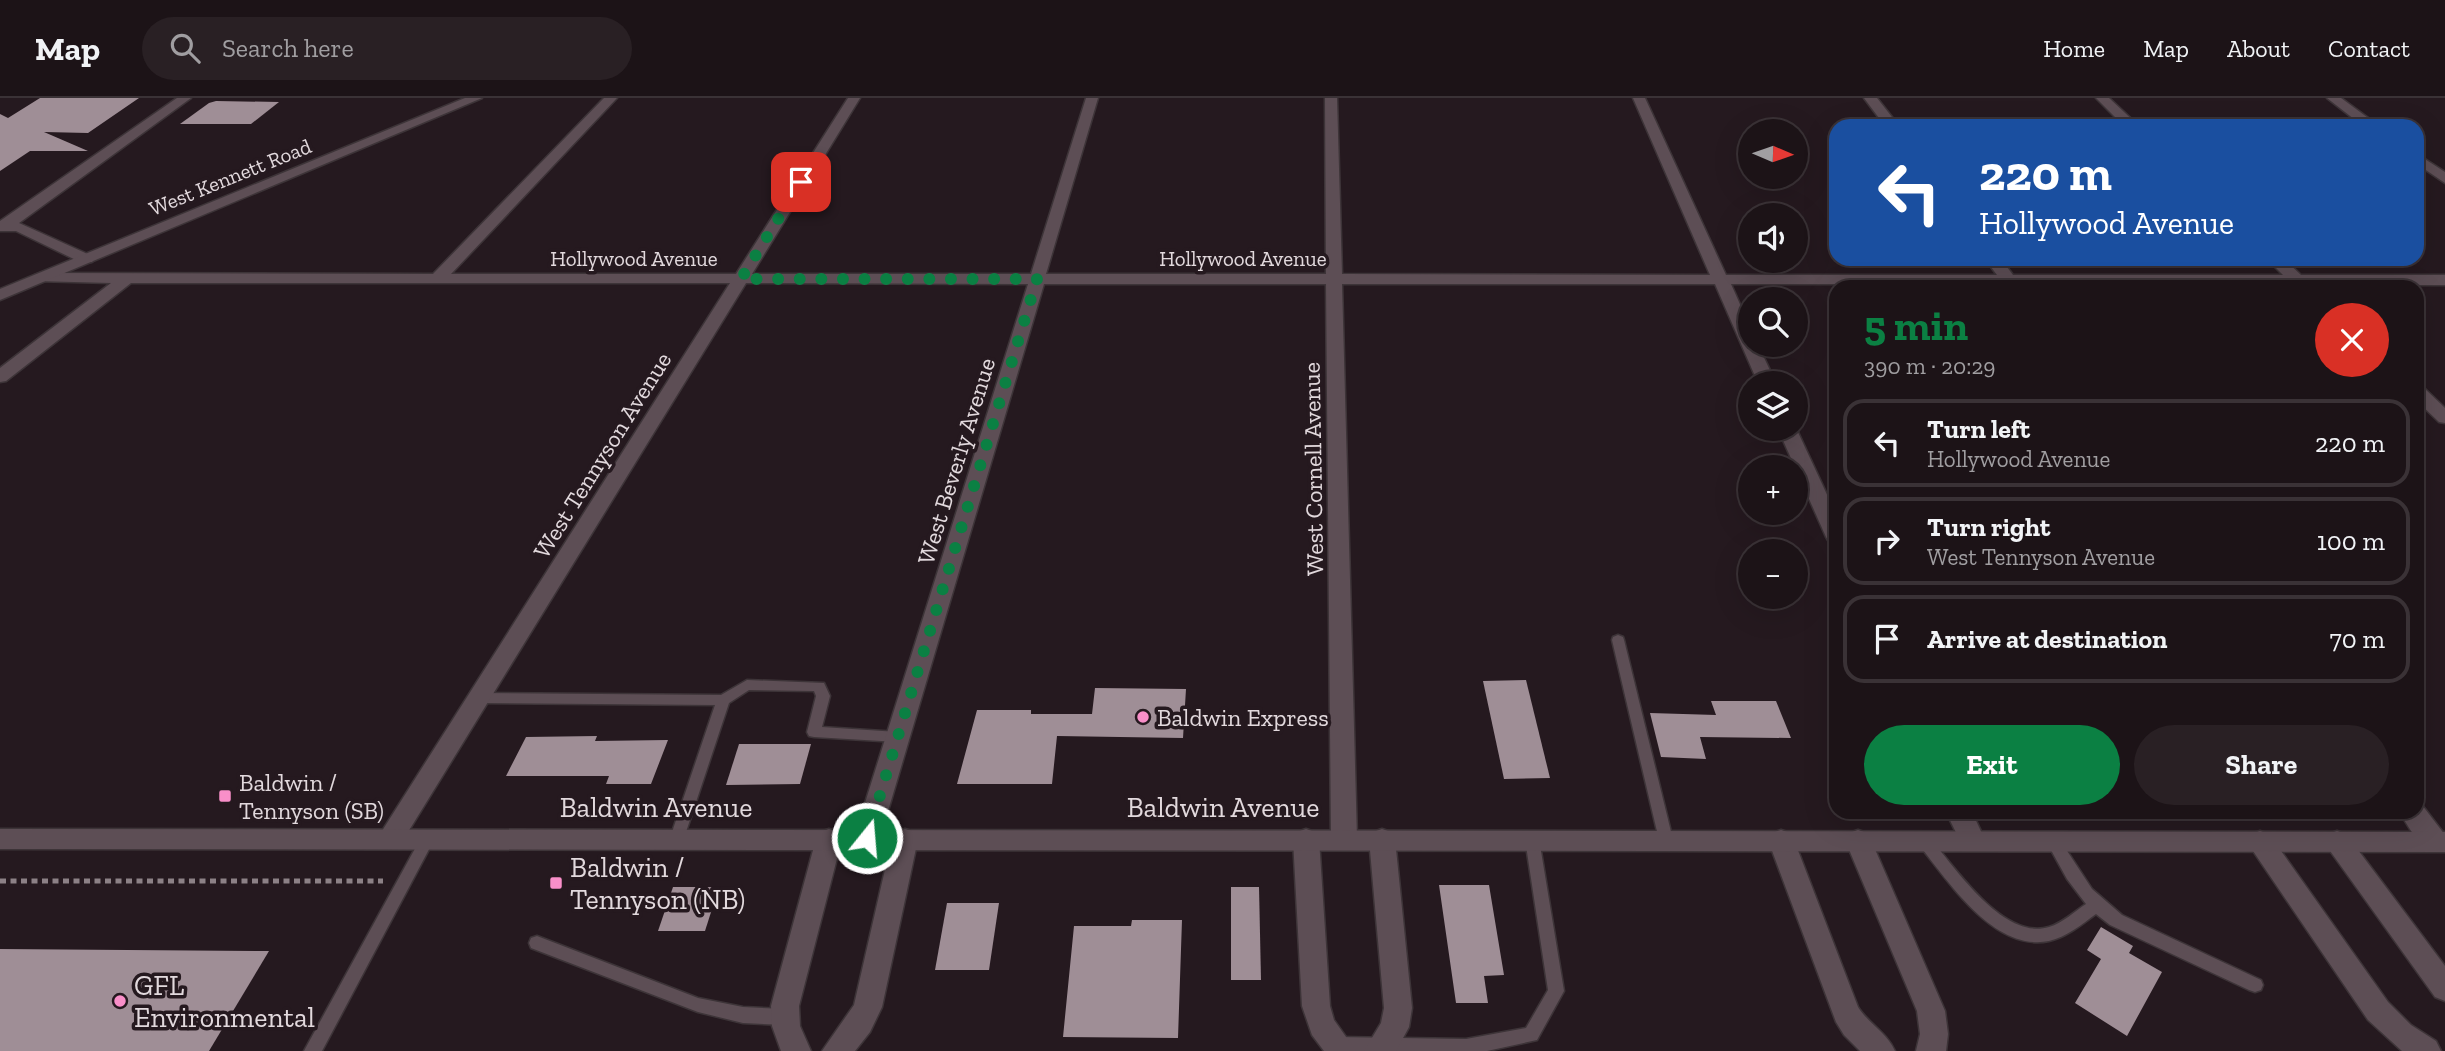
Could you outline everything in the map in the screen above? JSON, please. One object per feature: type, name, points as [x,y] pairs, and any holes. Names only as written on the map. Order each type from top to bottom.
[{"type":"street","points":[[3,226],[185,98]]},
{"type":"street","name":"West Kennett Road","points":[[0,295],[476,98]]},
{"type":"street","points":[[438,278],[611,98]]},
{"type":"street","name":"West Tennyson Avenue","points":[[391,838],[854,98]]},
{"type":"street","name":"West Beverly Avenue","points":[[867,838],[1092,98]]},
{"type":"street","name":"West Cornell Avenue","points":[[1331,98],[1344,839]]},
{"type":"street","points":[[1639,98],[1762,371]]},
{"type":"street","points":[[1870,98],[1886,119]]},
{"type":"street","points":[[2102,98],[2124,119]]},
{"type":"street","points":[[2333,98],[2362,119]]},
{"type":"street","points":[[2424,163],[2445,179]]},
{"type":"street","points":[[3,226],[19,227],[86,259]]},
{"type":"street","points":[[2282,266],[2297,280]]},
{"type":"street","name":"Hollywood Avenue","points":[[41,278],[1829,281]]},
{"type":"street","points":[[0,377],[127,278]]},
{"type":"street","name":"Hollywood Avenue","points":[[2424,281],[2445,280]]},
{"type":"street","points":[[2424,398],[2445,418]]},
{"type":"street","points":[[1792,441],[1829,522]]},
{"type":"street","points":[[1962,819],[1972,840]]},
{"type":"street","points":[[2419,819],[2440,842]]},
{"type":"street","name":"Baldwin Avenue","points":[[0,839],[2440,842]]},
{"type":"street","points":[[796,1051],[784,1017],[829,839]]},
{"type":"street","points":[[836,1051],[860,1023],[868,1007],[905,839]]},
{"type":"street","points":[[1306,839],[1316,1006],[1322,1026],[1339,1048]]},
{"type":"street","points":[[1381,1048],[1395,1027],[1398,1008],[1382,839]]},
{"type":"street","points":[[1782,840],[1846,1013],[1854,1026],[1880,1051]]},
{"type":"street","points":[[1858,840],[1931,1011],[1934,1034],[1931,1051]]},
{"type":"street","points":[[2260,841],[2378,1011],[2401,1034],[2426,1051]]},
{"type":"street","points":[[2337,841],[2445,988]]},
{"type":"lane","points":[[1618,640],[1666,840]]},
{"type":"lane","points":[[479,698],[723,699],[747,685],[819,687],[823,696],[814,732],[898,737]]},
{"type":"lane","points":[[677,838],[723,699]]},
{"type":"lane","points":[[313,1051],[428,838]]},
{"type":"lane","points":[[1339,1048],[1466,1046],[1531,1035],[1556,991],[1532,839]]},
{"type":"lane","points":[[1924,840],[1998,924],[2016,935],[2036,937],[2052,934],[2095,906]]},
{"type":"lane","points":[[2053,841],[2083,893],[2095,906],[2116,920],[2255,985]]},
{"type":"lane","points":[[537,943],[698,1005],[743,1015],[784,1017]]},
{"type":"path","points":[[0,881],[405,881]]},
{"type":"building","points":[[40,98],[139,98],[88,133],[44,132],[88,151],[30,151],[0,171],[0,114],[8,118]]},
{"type":"building","points":[[216,101],[279,102],[251,124],[180,124]]},
{"type":"building","points":[[1526,680],[1550,778],[1504,779],[1483,681]]},
{"type":"building","points":[[1095,688],[1186,689],[1183,738],[1057,736],[1052,784],[957,784],[977,710],[1031,710],[1031,714],[1092,714]]},
{"type":"building","points":[[1711,701],[1776,701],[1791,738],[1700,737],[1706,759],[1661,757],[1650,713],[1716,715]]},
{"type":"building","points":[[597,736],[595,741],[668,740],[651,784],[606,784],[609,776],[506,776],[526,737]]},
{"type":"building","points":[[739,744],[811,744],[800,784],[726,785]]},
{"type":"building","points":[[1439,885],[1489,885],[1504,975],[1484,976],[1488,1003],[1456,1003]]},
{"type":"building","points":[[673,887],[719,887],[705,931],[658,931]]},
{"type":"building","points":[[1231,887],[1259,887],[1261,980],[1231,980]]},
{"type":"building","points":[[947,903],[999,903],[989,970],[935,970]]},
{"type":"building","points":[[1132,920],[1182,920],[1178,1038],[1063,1037],[1074,926],[1131,926]]},
{"type":"building","points":[[2101,927],[2133,946],[2129,953],[2162,972],[2127,1036],[2075,1003],[2101,959],[2087,950]]},
{"type":"building","name":"GFL Environmental","points":[[0,949],[269,951],[209,1051],[0,1051]]},
{"type":"place","name":"Baldwin Express","points":[[1143,717]]},
{"type":"place","name":"Baldwin / Tennyson (SB)","points":[[225,796]]},
{"type":"place","name":"Baldwin / Tennyson (NB)","points":[[556,883]]},
{"type":"place","name":"GFL Environmental","points":[[120,1001]]},
{"type":"route","points":[[801,182],[741,279],[1037,279],[867,838]]}]
